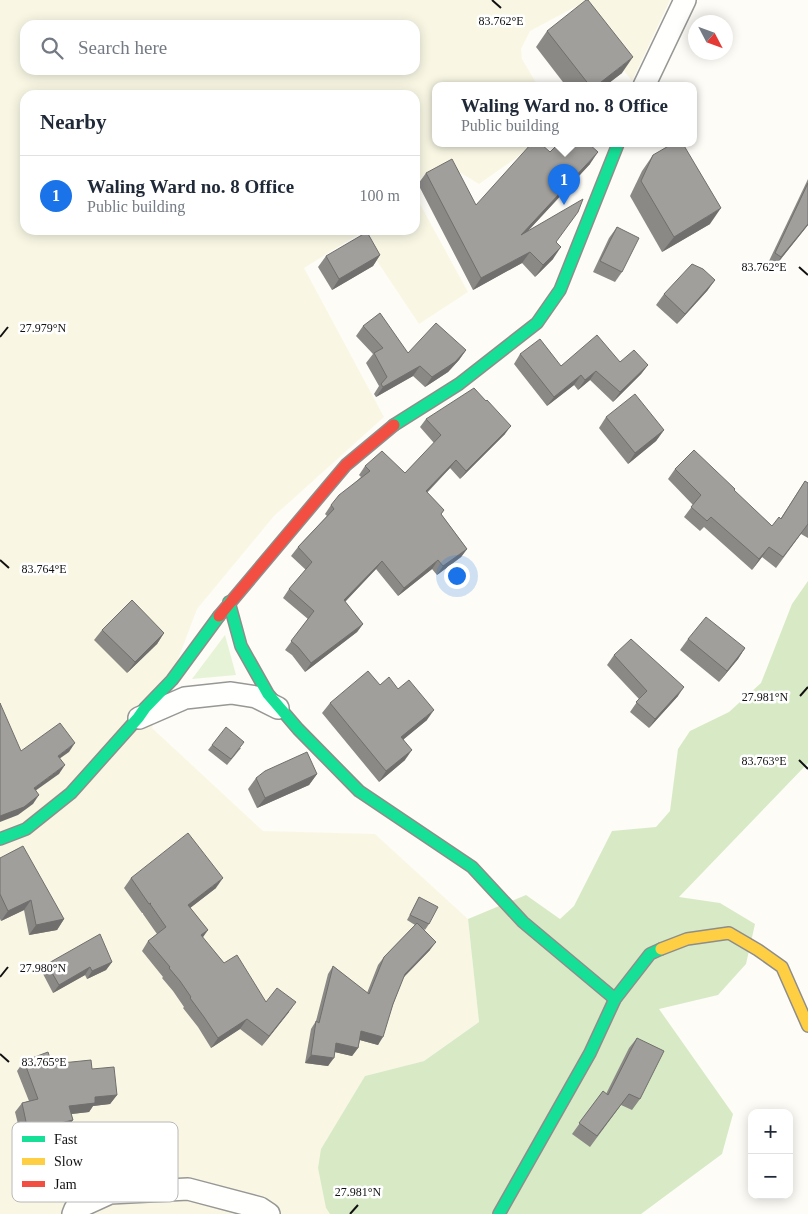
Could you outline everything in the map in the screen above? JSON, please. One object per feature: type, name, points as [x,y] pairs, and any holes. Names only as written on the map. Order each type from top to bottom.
[{"type":"street","points":[[646,82],[685,0]]},
{"type":"street","points":[[0,839],[26,829],[71,793],[172,680],[229,602],[346,465],[386,430],[459,384],[537,323],[560,290],[617,147]]},
{"type":"street","points":[[229,602],[241,646],[268,694],[298,729],[359,791],[472,867],[524,922],[615,999]]},
{"type":"street","points":[[138,718],[185,698],[231,693],[256,697],[285,712]]},
{"type":"street","points":[[499,1214],[590,1053],[615,999],[650,954],[687,939],[729,933],[758,950],[782,968],[808,1026]]},
{"type":"street","points":[[178,1189],[188,1188],[260,1208],[269,1214]]},
{"type":"street","points":[[73,1214],[75,1209],[90,1202]]},
{"type":"shaded area","points":[[0,0],[670,0],[632,81],[575,7],[530,31],[521,49],[522,59],[536,82],[432,82],[432,147],[532,147],[479,184],[446,164],[420,178],[420,90],[20,90],[20,235],[357,235],[304,268],[384,417],[274,516],[197,609],[152,728],[263,831],[375,834],[468,919],[479,1022],[424,1061],[365,1076],[326,1208],[330,1214],[0,1214]]},
{"type":"shaded area","points":[[420,204],[468,292],[419,324],[360,235],[420,235]]},
{"type":"green space","points":[[808,581],[808,763],[679,897],[720,903],[755,924],[746,964],[718,995],[659,1009],[733,1114],[722,1154],[641,1214],[330,1214],[326,1208],[318,1168],[321,1149],[365,1076],[424,1061],[479,1022],[468,919],[526,895],[560,919],[574,906],[612,831],[656,827],[670,811],[678,749],[690,731],[729,712],[761,683],[792,604]]},
{"type":"green space","points":[[225,635],[236,675],[192,679]]},
{"type":"building","points":[[588,0],[633,57],[601,82],[587,82],[547,31]]},
{"type":"building","points":[[528,147],[544,147],[550,152],[555,147],[592,147],[598,152],[521,235],[583,199],[578,212],[556,242],[561,247],[543,265],[530,252],[481,278],[426,173],[452,159],[476,205]]},
{"type":"building","points":[[667,147],[685,147],[721,208],[674,237],[641,181],[653,155]]},
{"type":"building","points":[[808,183],[808,224],[781,257],[775,253]]},
{"type":"building","points":[[617,227],[639,238],[622,272],[600,261]]},
{"type":"building","points":[[362,235],[369,235],[380,255],[339,279],[326,256]]},
{"type":"building","points":[[692,264],[703,269],[715,280],[685,314],[664,294]]},
{"type":"building","points":[[380,313],[408,353],[436,323],[466,350],[455,362],[432,377],[420,366],[383,387],[381,384],[387,377],[374,353],[383,348],[363,326]]},
{"type":"building","points":[[597,335],[620,362],[634,350],[648,365],[620,392],[596,371],[585,380],[581,375],[554,397],[520,354],[540,339],[561,366]]},
{"type":"building","points":[[474,388],[511,426],[466,471],[456,460],[426,491],[444,510],[441,514],[467,549],[443,566],[438,560],[404,588],[382,561],[344,600],[363,624],[311,663],[291,641],[314,611],[289,589],[312,562],[298,547],[334,509],[331,505],[339,495],[370,471],[365,466],[382,451],[405,473],[441,435],[426,419]]},
{"type":"building","points":[[635,394],[664,430],[635,453],[606,417]]},
{"type":"building","points":[[694,450],[772,526],[779,517],[781,519],[805,481],[808,483],[808,524],[783,557],[769,547],[759,559],[711,517],[707,521],[691,507],[701,495],[675,469]]},
{"type":"building","points":[[132,600],[164,633],[135,662],[102,630]]},
{"type":"building","points":[[706,617],[745,648],[727,671],[688,639]]},
{"type":"building","points":[[631,639],[684,687],[655,719],[636,702],[647,691],[614,655]]},
{"type":"building","points":[[368,671],[380,685],[389,677],[398,689],[409,680],[434,710],[401,737],[412,750],[386,771],[330,703]]},
{"type":"building","points":[[0,703],[21,751],[60,723],[75,743],[58,756],[65,765],[34,788],[39,795],[24,807],[0,816]]},
{"type":"building","points":[[226,727],[244,742],[231,759],[212,745]]},
{"type":"building","points":[[307,752],[317,774],[265,798],[256,778],[265,771]]},
{"type":"building","points":[[188,833],[223,878],[188,905],[208,930],[201,935],[224,963],[237,955],[266,1002],[277,988],[296,1002],[269,1036],[247,1019],[218,1038],[170,967],[148,941],[166,927],[151,903],[149,904],[131,878]]},
{"type":"building","points":[[23,846],[64,919],[36,925],[31,900],[8,911],[0,894],[0,858]]},
{"type":"building","points":[[419,897],[438,907],[429,924],[410,915]]},
{"type":"building","points":[[417,923],[436,942],[405,974],[383,1037],[361,1031],[358,1048],[336,1043],[334,1058],[311,1055],[316,1021],[319,1023],[333,966],[369,994],[384,957]]},
{"type":"building","points":[[100,934],[112,962],[92,971],[90,967],[59,985],[47,964]]},
{"type":"building","points":[[637,1038],[664,1051],[640,1099],[629,1094],[597,1136],[579,1123],[603,1091],[608,1095]]},
{"type":"building","points":[[48,1052],[52,1064],[91,1060],[92,1069],[114,1067],[117,1095],[95,1097],[95,1103],[69,1106],[73,1120],[65,1122],[26,1122],[22,1103],[38,1099],[24,1061]]},
{"type":"traffic: fast","points":[[394,425],[459,384],[537,323],[560,290],[617,147]]},
{"type":"traffic: fast","points":[[229,602],[241,646],[268,694],[298,729],[359,791],[472,867],[523,922],[615,999]]},
{"type":"traffic: fast","points":[[0,839],[26,829],[71,793],[172,680],[219,616]]},
{"type":"traffic: fast","points":[[499,1214],[590,1053],[615,999],[650,954],[661,949]]},
{"type":"traffic: slow","points":[[661,949],[687,939],[729,933],[782,967],[808,1026]]},
{"type":"traffic: jam","points":[[219,616],[346,465],[394,425]]},
{"type":"place","name":"Waling Ward no. 8 Office","points":[[564,205]]}]
